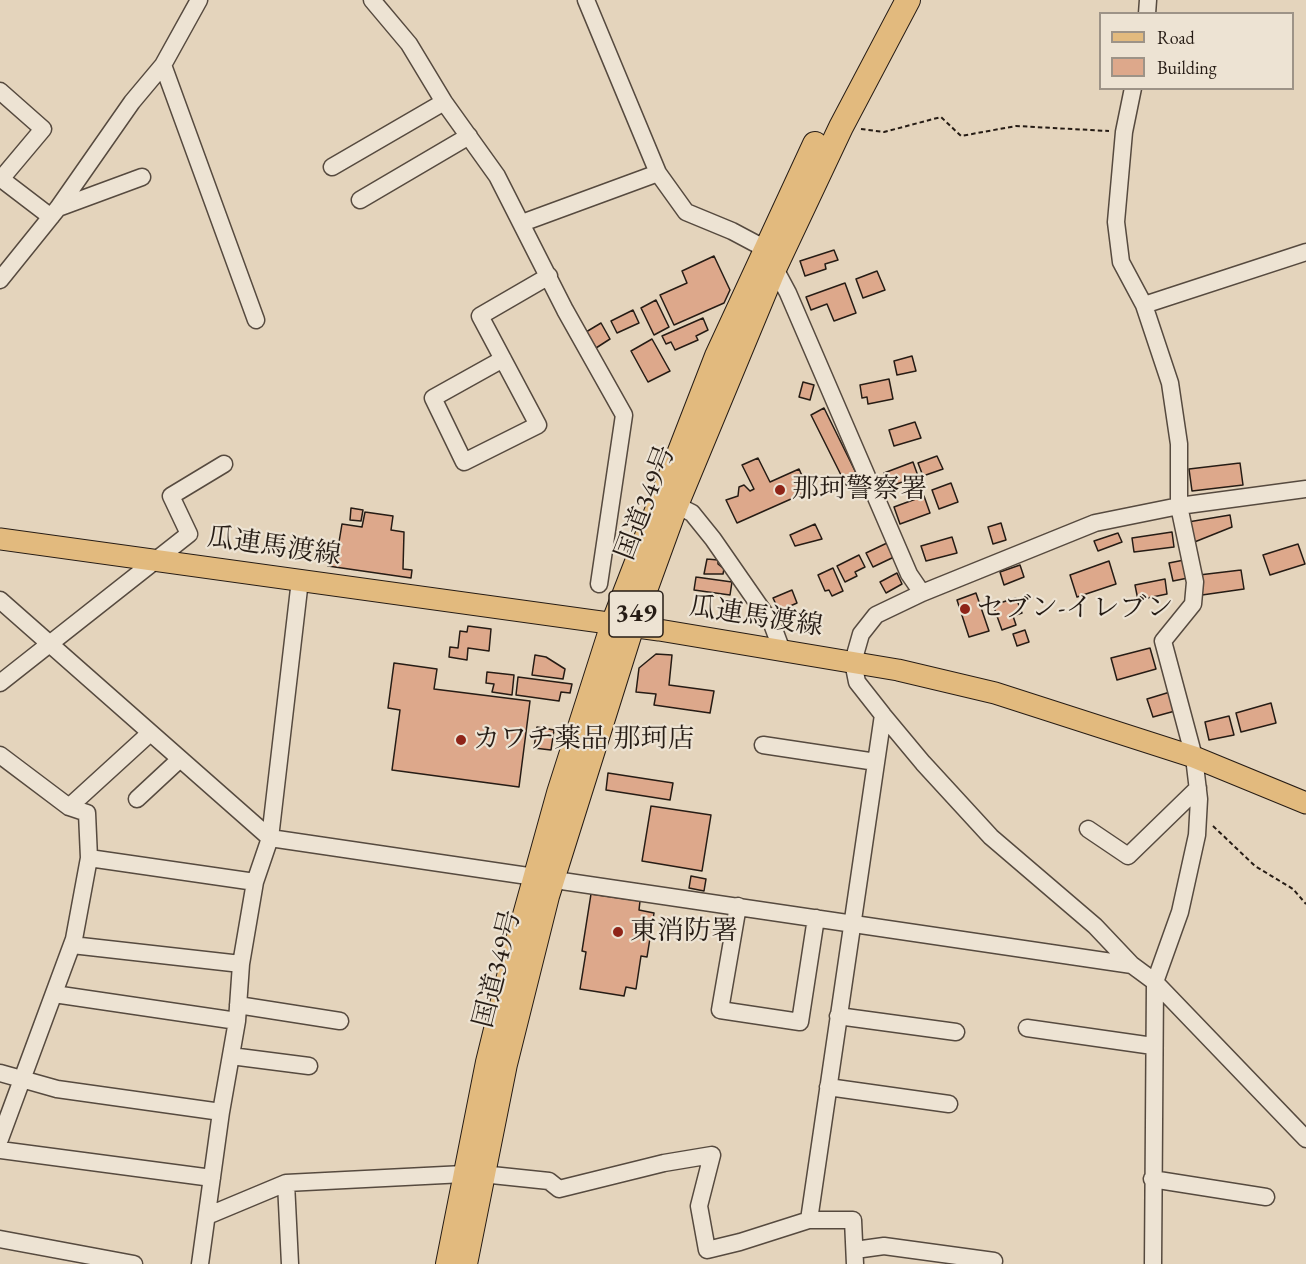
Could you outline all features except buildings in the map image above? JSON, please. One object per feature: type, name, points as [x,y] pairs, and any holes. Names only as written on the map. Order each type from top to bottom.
[{"type":"highway","name":"国道349号","points":[[622,625],[676,506],[769,259],[825,123],[890,0]]},
{"type":"highway","name":"国道349号","points":[[465,1264],[473,1174],[488,1062],[543,878],[558,793],[622,625],[713,367],[908,0]]},
{"type":"highway","name":"国道349号","points":[[448,1264],[473,1174]]},
{"type":"main road","name":"瓜連馬渡線","points":[[0,539],[622,625],[781,648],[853,662],[995,693],[1194,757],[1306,803]]},
{"type":"street","points":[[0,280],[54,213],[132,102],[163,65],[199,0]]},
{"type":"street","points":[[372,0],[409,44],[444,102],[497,176],[624,415],[598,584]]},
{"type":"street","points":[[586,0],[658,173],[686,212],[732,231],[769,259],[788,293],[909,574],[922,593]]},
{"type":"street","points":[[163,65],[256,320]]},
{"type":"street","points":[[0,90],[43,129],[1,178],[54,213]]},
{"type":"street","points":[[1133,90],[1124,132],[1116,222],[1121,262],[1144,305],[1170,383],[1179,444],[1179,506],[1195,582],[1193,604],[1163,641],[1194,757],[1198,811],[1197,835],[1179,912],[1155,982],[1152,1179],[1154,1264]]},
{"type":"street","points":[[332,167],[444,102]]},
{"type":"street","points":[[360,200],[469,136]]},
{"type":"street","points":[[522,223],[658,173]]},
{"type":"street","points":[[54,213],[142,177]]},
{"type":"street","points":[[1144,305],[1306,252]]},
{"type":"street","points":[[503,359],[433,398],[464,462],[538,425],[503,359],[480,316],[549,276]]},
{"type":"street","points":[[0,683],[154,559],[189,534],[171,496],[224,464]]},
{"type":"street","points":[[1306,489],[1179,506],[1095,523],[922,593],[876,615],[861,634],[853,662],[857,682],[883,715],[923,764],[991,837],[1095,926],[1132,965],[1155,982],[1306,1139]]},
{"type":"street","points":[[676,506],[692,513],[713,539],[772,624],[781,648]]},
{"type":"street","points":[[200,1264],[221,1112],[238,1013],[241,964],[255,882],[270,838],[300,580]]},
{"type":"street","points":[[0,600],[149,734],[270,838],[1132,965]]},
{"type":"street","points":[[809,1220],[883,715]]},
{"type":"street","points":[[69,807],[149,734]]},
{"type":"street","points":[[763,745],[876,762]]},
{"type":"street","points":[[0,755],[69,807],[87,813],[89,858],[72,945],[0,1139]]},
{"type":"street","points":[[136,799],[179,760]]},
{"type":"street","points":[[1088,829],[1128,856],[1198,788]]},
{"type":"street","points":[[89,858],[255,882]]},
{"type":"street","points":[[738,906],[720,1010],[800,1022],[816,918]]},
{"type":"street","points":[[72,945],[241,964]]},
{"type":"street","points":[[54,994],[340,1021]]},
{"type":"street","points":[[838,1016],[956,1032]]},
{"type":"street","points":[[1027,1028],[1153,1046]]},
{"type":"street","points":[[231,1056],[309,1066]]},
{"type":"street","points":[[0,1073],[57,1089],[221,1112]]},
{"type":"street","points":[[828,1088],[949,1104]]},
{"type":"street","points":[[0,1150],[212,1178]]},
{"type":"street","points":[[207,1216],[286,1183],[473,1174],[549,1181],[559,1189],[664,1163],[712,1155],[699,1206],[707,1250],[809,1220],[853,1220],[855,1257],[884,1246],[994,1261]]},
{"type":"street","points":[[1152,1179],[1266,1197]]},
{"type":"street","points":[[286,1183],[290,1264]]},
{"type":"street","points":[[0,1239],[110,1262],[134,1264]]},
{"type":"path","points":[[841,127],[884,132],[941,117],[961,136],[1016,126],[1124,132]]},
{"type":"path","points":[[1198,811],[1255,866],[1293,889],[1306,904]]},
{"type":"place","name":"那珂警察署","points":[[780,490]]},
{"type":"place","name":"セブン-イレブン","points":[[965,609]]},
{"type":"place","name":"カワチ薬品 那珂店","points":[[461,740]]},
{"type":"place","name":"東消防署","points":[[618,932]]}]
